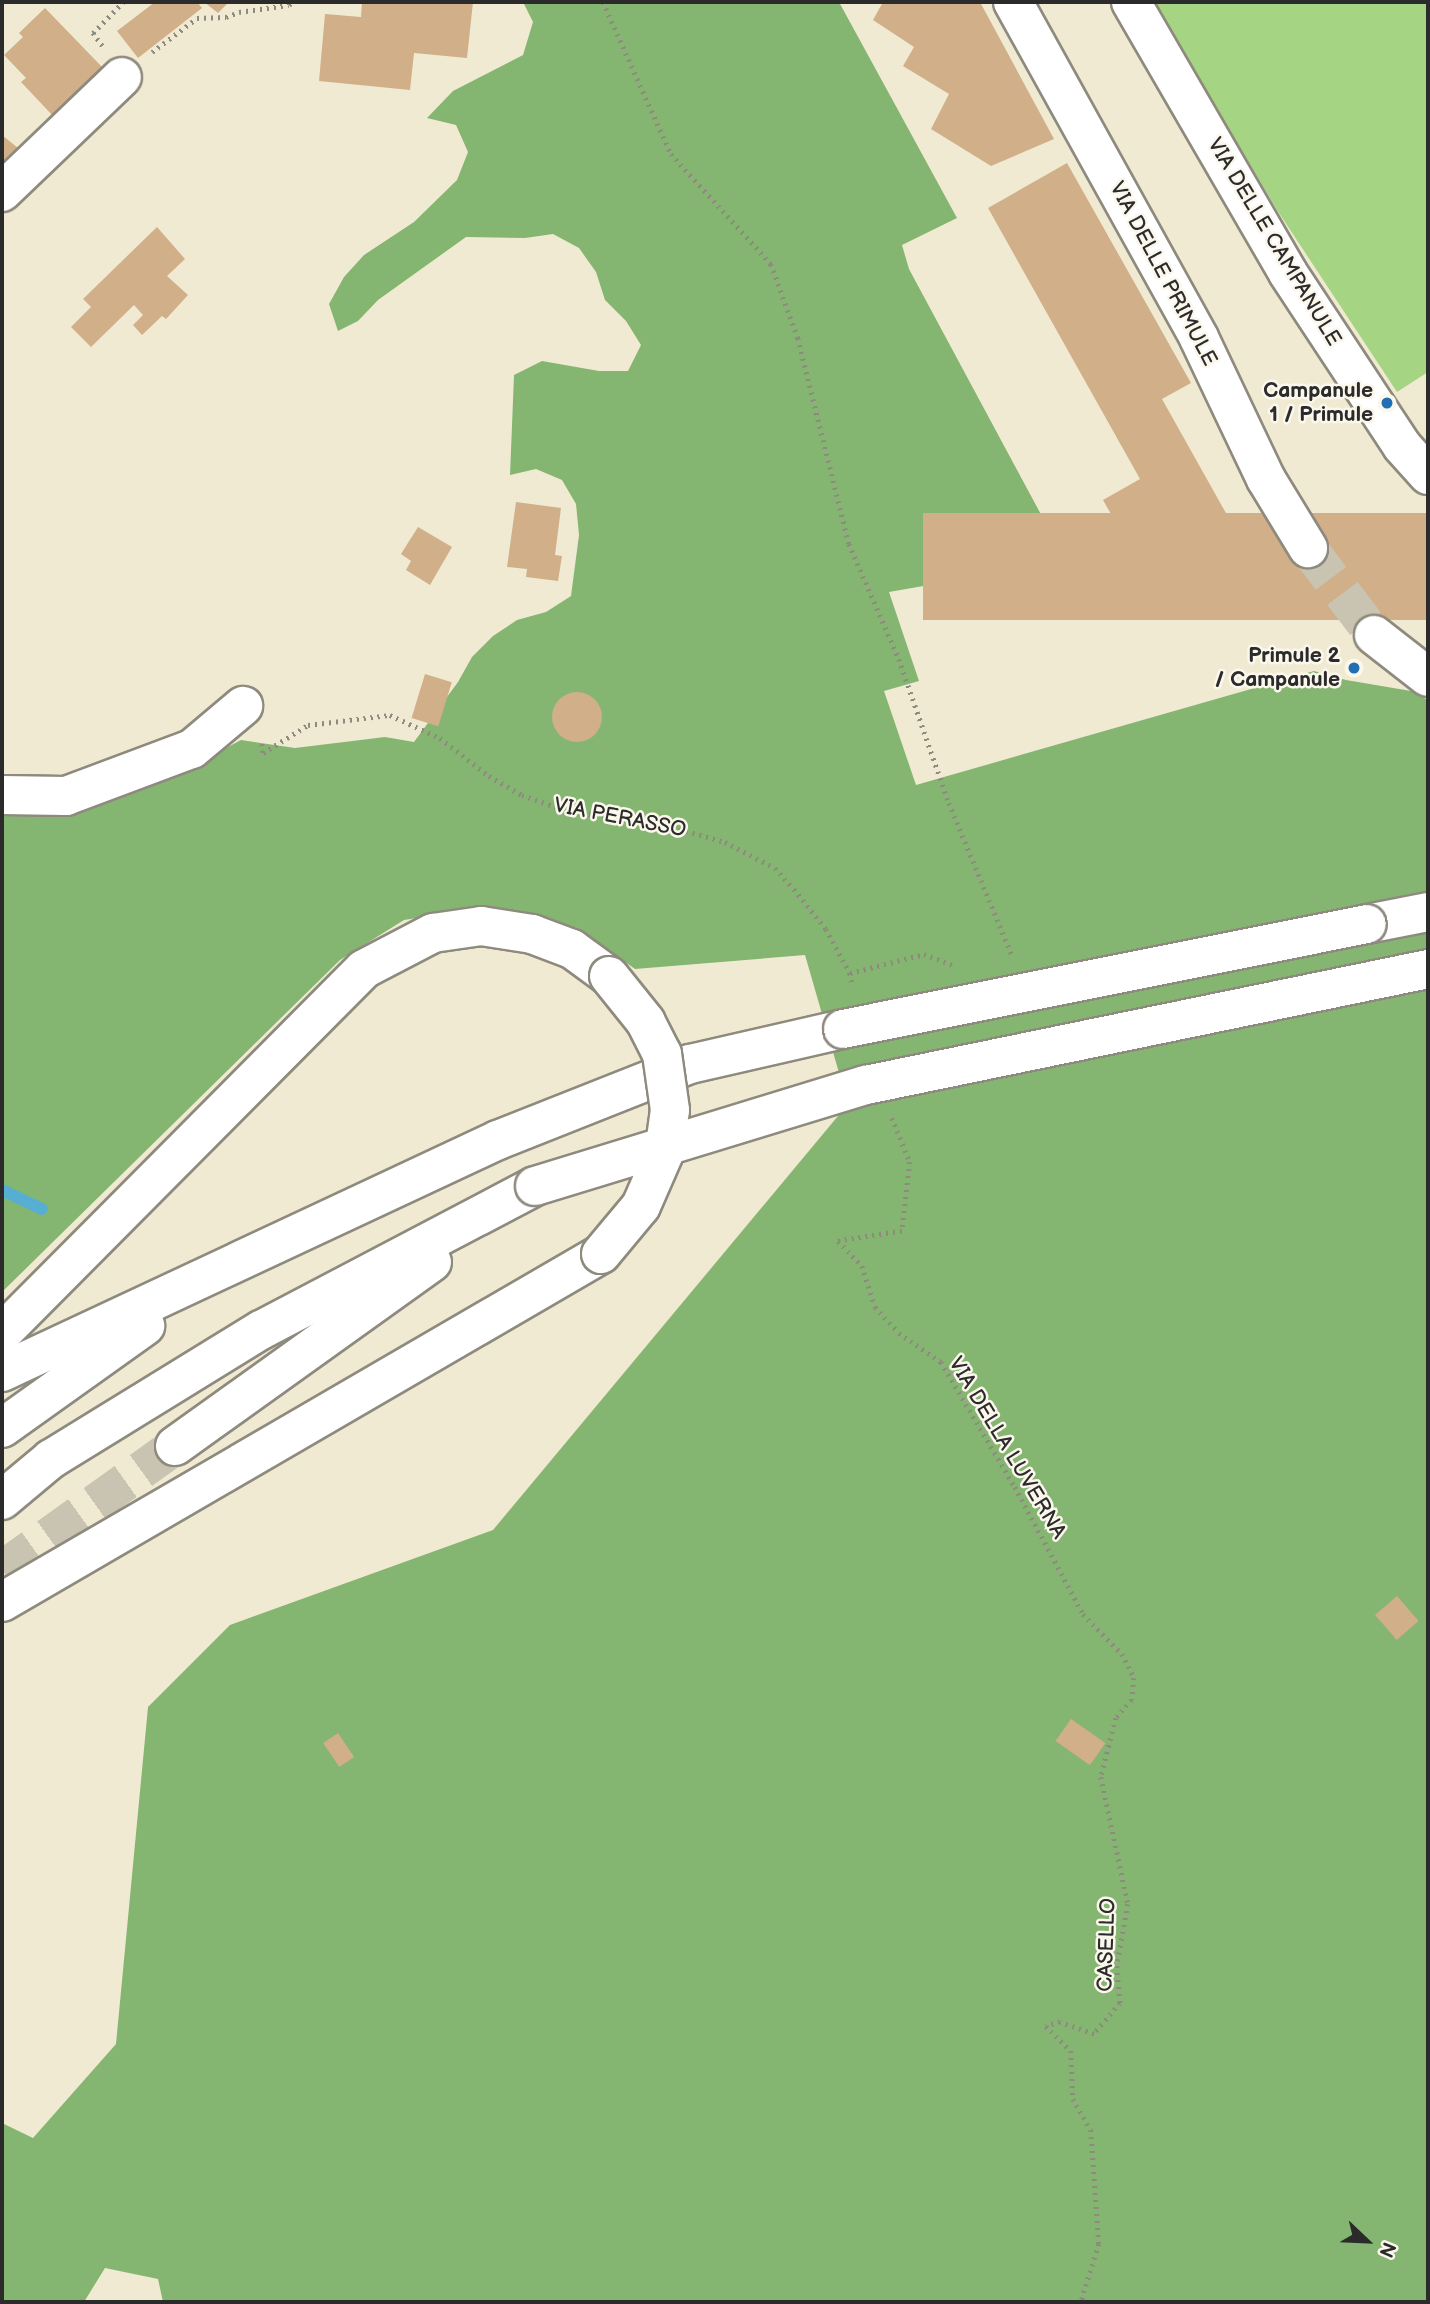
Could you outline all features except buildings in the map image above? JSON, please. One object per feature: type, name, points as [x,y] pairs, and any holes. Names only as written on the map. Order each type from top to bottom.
[{"type":"main road","name":"VIA DELLE PRIMULE","points":[[1013,2],[1199,338],[1266,479],[1308,548]]},
{"type":"main road","name":"VIA DELLE CAMPANULE","points":[[1131,2],[1288,273],[1402,446],[1428,475]]},
{"type":"main road","points":[[2,192],[122,77]]},
{"type":"main road","points":[[1374,635],[1428,677]]},
{"type":"main road","points":[[2,795],[66,796],[192,749],[243,706]]},
{"type":"main road","points":[[2,1372],[224,1271],[498,1140],[691,1064],[849,1013],[1428,912]]},
{"type":"main road","points":[[2,1333],[364,970],[433,933],[481,926],[533,934],[572,949],[609,976],[646,1022],[663,1054],[670,1110],[664,1153],[641,1206],[601,1254],[2,1602]]},
{"type":"main road","points":[[2,1500],[51,1459],[261,1330],[535,1186],[866,1085],[1428,969]]},
{"type":"main road","points":[[175,1446],[535,1186]]},
{"type":"main road","points":[[2,1428],[224,1271]]},
{"type":"path","points":[[122,77],[197,18],[226,17],[239,12],[289,5],[292,2]]},
{"type":"path","points":[[603,2],[671,155],[771,264],[798,338],[849,544],[899,659],[949,803],[1012,956]]},
{"type":"path","name":"VIA PERASSO","points":[[243,706],[260,715],[263,753],[308,725],[390,715],[440,738],[489,776],[522,795],[568,811],[659,823],[725,842],[782,875],[827,929],[850,972]]},
{"type":"path","points":[[849,1013],[850,972],[924,954],[957,967]]},
{"type":"path","name":"VIA DELLA LUVERNA","points":[[890,1113],[910,1162],[902,1231],[838,1241],[862,1266],[875,1307],[899,1333],[942,1362],[1016,1488],[1083,1614],[1122,1654],[1134,1678],[1132,1700],[1116,1718]]},
{"type":"path","name":"CASELLO","points":[[1082,2302],[1099,2244],[1091,2130],[1073,2099],[1071,2051],[1046,2026],[1060,2021],[1094,2034],[1120,2003],[1118,1966],[1128,1904],[1101,1777],[1116,1718]]},
{"type":"green space","points":[[523,2],[839,2],[957,218],[902,245],[909,269],[1066,561],[889,592],[919,681],[884,691],[916,785],[1314,671],[1346,680],[1417,692],[1428,701],[1428,2302],[163,2302],[158,2279],[105,2268],[84,2302],[2,2302],[2,2123],[33,2138],[116,2044],[148,1707],[230,1625],[493,1530],[848,1104],[805,955],[635,969],[578,928],[482,908],[404,920],[340,960],[2,1292],[2,803],[106,801],[166,780],[241,740],[295,748],[385,737],[414,742],[458,682],[472,657],[493,636],[517,620],[546,612],[571,596],[579,535],[576,504],[562,480],[536,469],[510,475],[514,375],[542,361],[599,371],[628,371],[641,345],[626,321],[605,300],[596,272],[579,248],[553,234],[525,238],[466,237],[378,300],[358,321],[338,331],[329,304],[344,277],[364,255],[414,222],[457,180],[468,152],[456,125],[427,118],[453,91],[523,55],[533,22]]},
{"type":"green space","points":[[1153,2],[1428,2],[1428,372],[1397,392],[1277,210]]},
{"type":"waterway","points":[[2,1190],[42,1209]]},
{"type":"tunnel","points":[[1308,548],[1374,635]]},
{"type":"tunnel","points":[[2,1570],[175,1446]]},
{"type":"place","name":"Campanule 1 / Primule","points":[[1387,403]]},
{"type":"place","name":"Primule 2 / Campanule","points":[[1354,668]]}]
